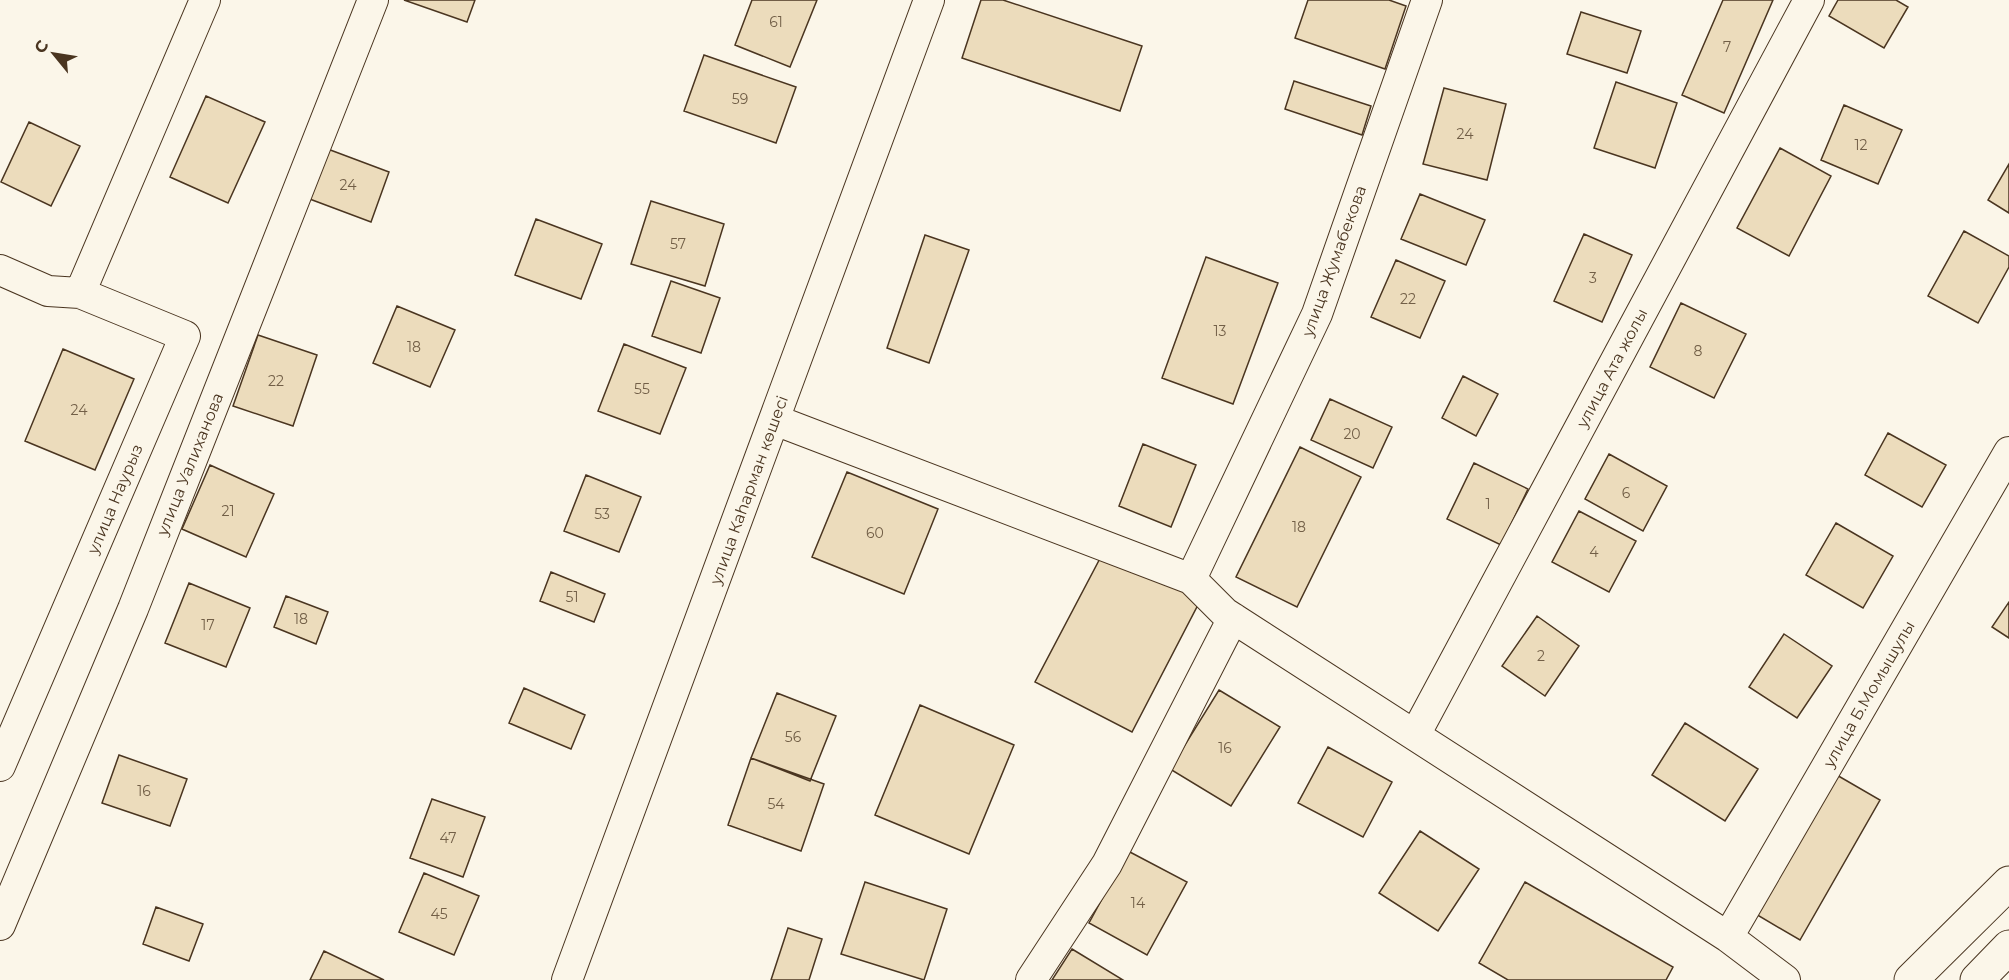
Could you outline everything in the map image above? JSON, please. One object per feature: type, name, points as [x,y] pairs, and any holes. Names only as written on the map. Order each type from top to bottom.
[{"type":"main road","points":[[1911,980],[2009,883]]},
{"type":"main road","points":[[1977,980],[2009,947]]},
{"type":"street","points":[[80,293],[205,0]]},
{"type":"street","name":"улица Уалиханова","points":[[0,925],[133,609],[373,0]]},
{"type":"street","name":"улица Каһарман көшесі","points":[[567,980],[929,0]]},
{"type":"street","name":"улица Жумабекова","points":[[1191,579],[1317,314],[1427,0]]},
{"type":"street","name":"улица Ата жолы","points":[[1415,735],[1809,0]]},
{"type":"street","name":"улица Наурыз","points":[[0,270],[48,291],[80,293],[185,336],[0,766]]},
{"type":"street","points":[[775,420],[1191,579],[1225,614],[1728,937],[1785,980]]},
{"type":"street","name":"улица Б.Момышулы","points":[[1728,937],[2009,452]]},
{"type":"street","points":[[1030,980],[1107,864],[1233,618]]},
{"type":"building","points":[[404,0],[475,0],[467,22]]},
{"type":"building","points":[[752,0],[817,0],[790,67],[735,45]]},
{"type":"building","points":[[981,0],[1003,0],[1142,46],[1120,111],[962,58]]},
{"type":"building","points":[[1308,0],[1389,0],[1406,6],[1385,69],[1295,38]]},
{"type":"building","points":[[1723,0],[1773,0],[1724,113],[1682,95]]},
{"type":"building","points":[[1838,0],[1896,0],[1908,7],[1884,48],[1829,16]]},
{"type":"building","points":[[1581,12],[1641,31],[1627,73],[1567,54]]},
{"type":"building","points":[[704,55],[796,87],[776,143],[684,111]]},
{"type":"building","points":[[1294,81],[1371,106],[1362,135],[1285,109]]},
{"type":"building","points":[[1616,82],[1677,103],[1655,168],[1594,148]]},
{"type":"building","points":[[1444,88],[1506,104],[1487,180],[1423,164]]},
{"type":"building","points":[[206,96],[265,122],[228,203],[170,177]]},
{"type":"building","points":[[1844,105],[1902,130],[1878,184],[1821,160]]},
{"type":"building","points":[[29,122],[80,146],[51,206],[1,182]]},
{"type":"building","points":[[325,148],[389,172],[371,222],[307,198]]},
{"type":"building","points":[[1780,148],[1831,176],[1789,256],[1737,228]]},
{"type":"building","points":[[2009,164],[2009,213],[1988,200]]},
{"type":"building","points":[[1420,194],[1485,220],[1466,265],[1401,239]]},
{"type":"building","points":[[651,201],[724,224],[705,286],[631,264]]},
{"type":"building","points":[[536,219],[602,244],[581,299],[515,275]]},
{"type":"building","points":[[1964,231],[2009,256],[2009,267],[1978,323],[1928,296]]},
{"type":"building","points":[[1584,234],[1632,255],[1602,322],[1554,301]]},
{"type":"building","points":[[925,235],[969,250],[929,363],[887,348]]},
{"type":"building","points":[[1206,257],[1278,283],[1233,404],[1162,378]]},
{"type":"building","points":[[1396,260],[1445,281],[1420,338],[1371,317]]},
{"type":"building","points":[[671,281],[720,298],[701,353],[652,336]]},
{"type":"building","points":[[1681,303],[1746,334],[1714,398],[1650,367]]},
{"type":"building","points":[[397,306],[455,330],[430,387],[373,363]]},
{"type":"building","points":[[258,335],[317,355],[293,426],[233,406]]},
{"type":"building","points":[[624,344],[686,368],[660,434],[598,411]]},
{"type":"building","points":[[63,349],[134,379],[95,470],[25,441]]},
{"type":"building","points":[[1463,376],[1498,394],[1476,436],[1442,418]]},
{"type":"building","points":[[1330,399],[1392,427],[1373,468],[1311,440]]},
{"type":"building","points":[[1888,433],[1946,465],[1922,507],[1865,475]]},
{"type":"building","points":[[1143,444],[1196,465],[1171,527],[1119,506]]},
{"type":"building","points":[[1300,447],[1361,477],[1297,607],[1236,577]]},
{"type":"building","points":[[1609,454],[1667,486],[1643,531],[1585,499]]},
{"type":"building","points":[[1474,463],[1528,489],[1501,545],[1447,519]]},
{"type":"building","points":[[210,465],[274,494],[246,557],[182,529]]},
{"type":"building","points":[[847,472],[938,509],[904,594],[812,557]]},
{"type":"building","points":[[586,475],[641,497],[619,552],[564,531]]},
{"type":"building","points":[[1579,511],[1636,541],[1609,592],[1552,562]]},
{"type":"building","points":[[1836,523],[1893,556],[1863,608],[1806,575]]},
{"type":"building","points":[[1105,549],[1201,599],[1132,732],[1035,682]]},
{"type":"building","points":[[551,572],[605,594],[594,622],[540,601]]},
{"type":"building","points":[[189,583],[250,608],[226,667],[165,643]]},
{"type":"building","points":[[286,596],[328,612],[316,644],[274,627]]},
{"type":"building","points":[[2009,602],[2009,638],[1992,627]]},
{"type":"building","points":[[1537,616],[1579,646],[1545,696],[1502,666]]},
{"type":"building","points":[[1784,634],[1832,666],[1797,718],[1749,687]]},
{"type":"building","points":[[524,688],[585,715],[571,749],[509,723]]},
{"type":"building","points":[[1219,690],[1280,727],[1231,806],[1170,769]]},
{"type":"building","points":[[777,693],[836,716],[810,781],[751,758]]},
{"type":"building","points":[[920,705],[1014,745],[969,854],[875,815]]},
{"type":"building","points":[[1685,723],[1758,769],[1725,821],[1652,775]]},
{"type":"building","points":[[1328,747],[1392,782],[1363,837],[1298,803]]},
{"type":"building","points":[[119,755],[187,779],[170,826],[102,803]]},
{"type":"building","points":[[751,758],[824,784],[801,851],[728,825]]},
{"type":"building","points":[[1835,774],[1880,800],[1800,940],[1754,913]]},
{"type":"building","points":[[432,799],[485,817],[463,877],[410,858]]},
{"type":"building","points":[[1420,831],[1479,869],[1438,931],[1379,893]]},
{"type":"building","points":[[1128,851],[1187,882],[1147,955],[1089,923]]},
{"type":"building","points":[[424,873],[479,896],[454,955],[399,932]]},
{"type":"building","points":[[865,882],[947,909],[924,980],[841,954]]},
{"type":"building","points":[[1525,882],[1673,967],[1666,980],[1508,980],[1479,963]]},
{"type":"building","points":[[156,907],[203,924],[189,961],[143,944]]},
{"type":"building","points":[[788,928],[822,939],[809,980],[771,980]]},
{"type":"building","points":[[1072,949],[1123,980],[1052,980]]},
{"type":"building","points":[[324,951],[384,980],[310,980]]}]
